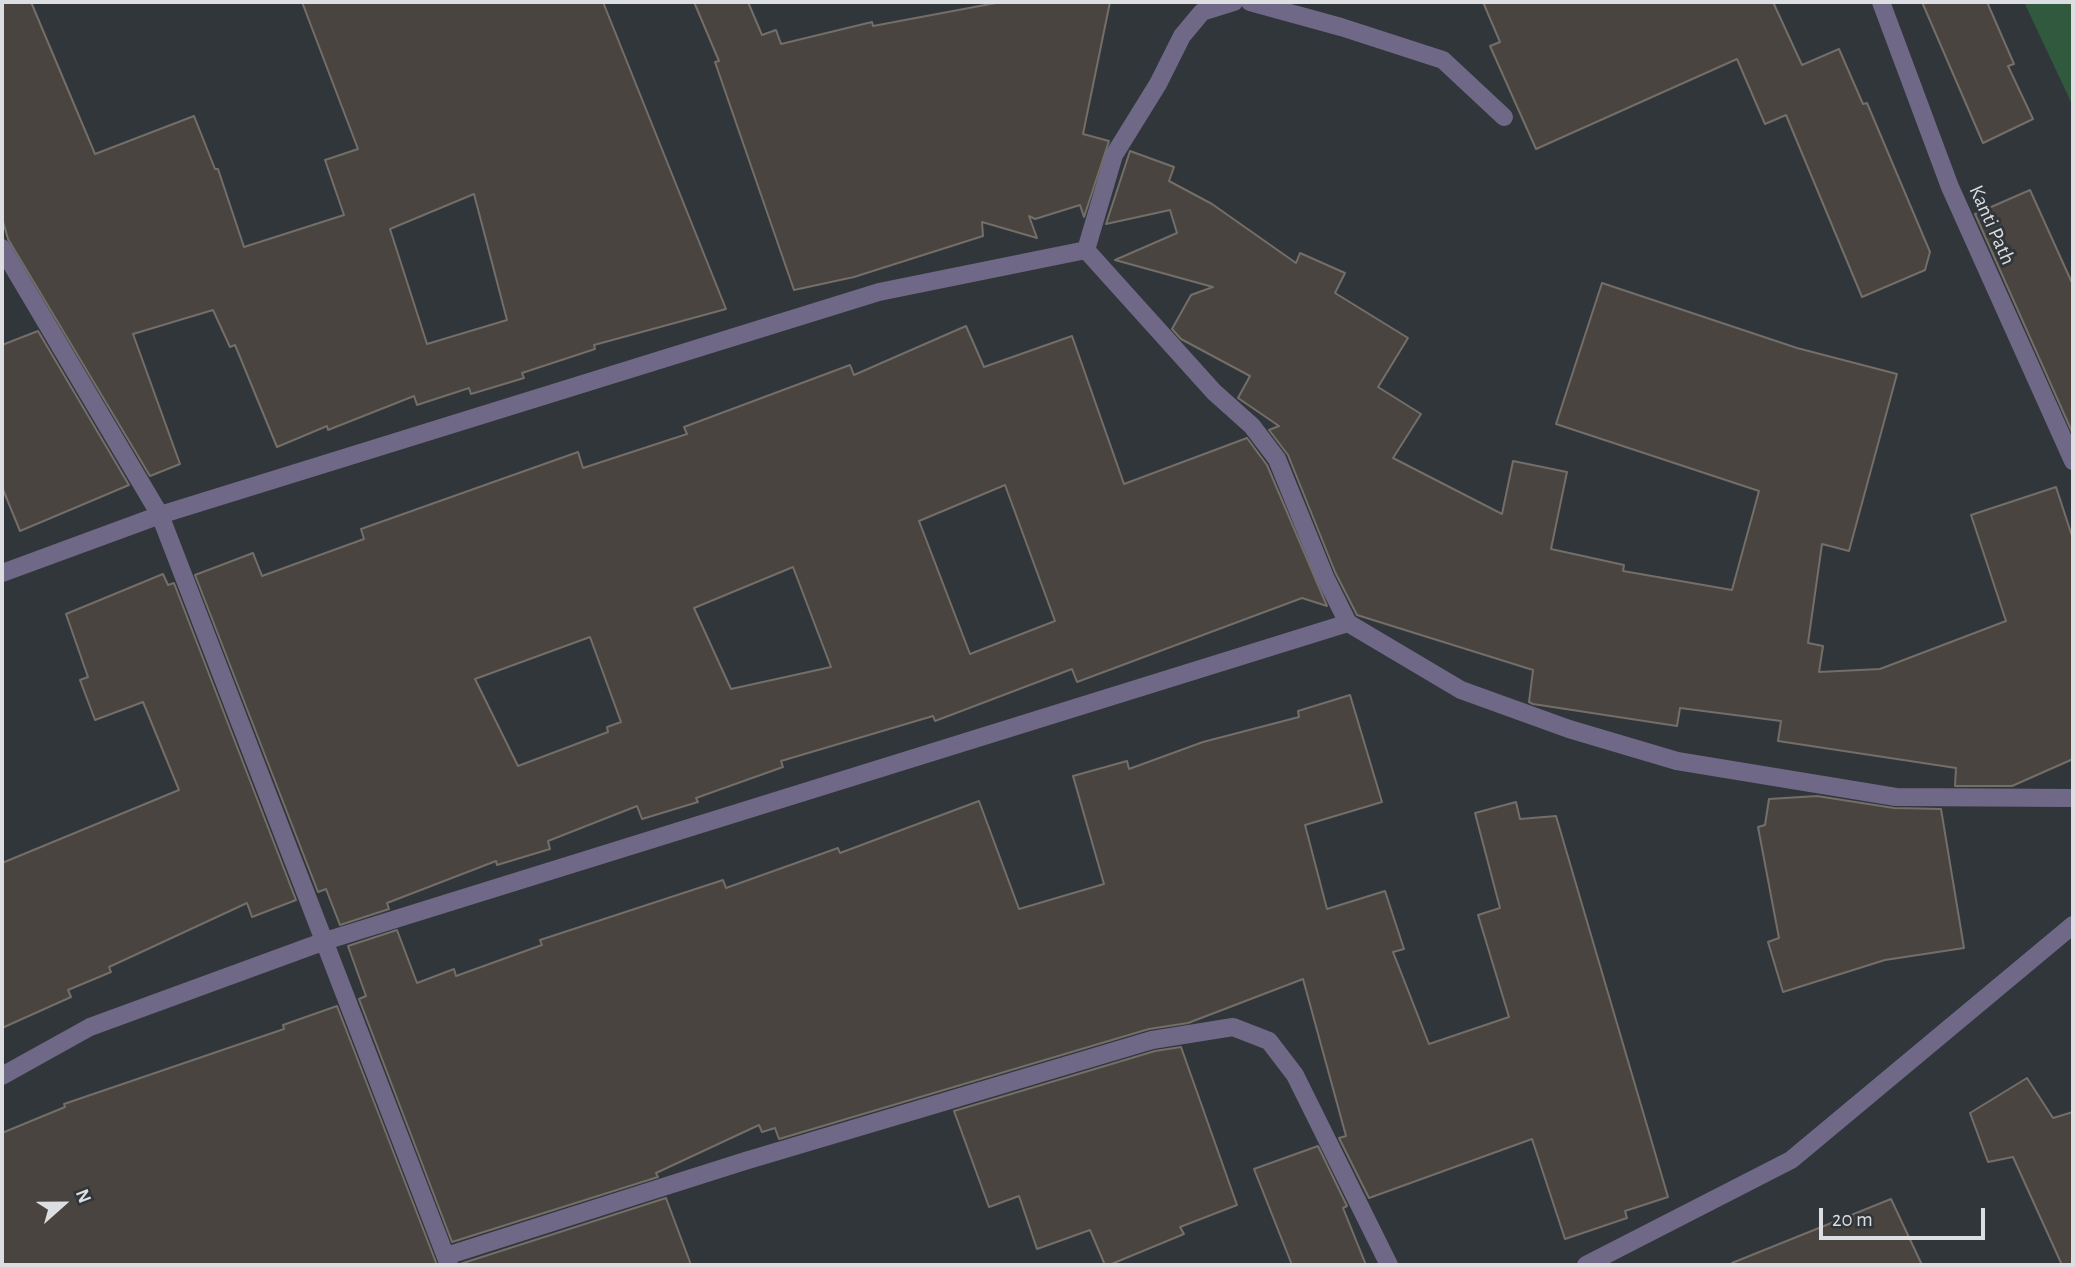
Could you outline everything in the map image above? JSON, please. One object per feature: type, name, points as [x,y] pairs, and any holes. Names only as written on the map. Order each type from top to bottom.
[{"type":"street","points":[[1086,250],[1114,155],[1158,84],[1182,36],[1202,12],[1234,2]]},
{"type":"street","points":[[1250,2],[1443,60],[1504,117]]},
{"type":"street","name":"Kanti Path","points":[[1881,2],[1950,187],[2073,461]]},
{"type":"street","points":[[2,248],[160,515],[447,1261],[745,1161],[1152,1040],[1233,1027],[1269,1041],[1295,1075],[1390,1265]]},
{"type":"street","points":[[2,573],[160,515],[879,292],[1086,250]]},
{"type":"street","points":[[1086,250],[1214,392],[1252,426],[1278,459],[1325,577],[1348,623],[1461,690],[1569,729],[1677,761],[1896,797],[2073,798]]},
{"type":"street","points":[[2,1076],[90,1027],[325,941],[1348,623]]},
{"type":"street","points":[[1586,1265],[1791,1160],[2073,925]]},
{"type":"green space","points":[[2024,2],[2073,2],[2071,102]]},
{"type":"building","points":[[2,2],[31,2],[95,154],[194,116],[215,169],[218,169],[244,247],[344,215],[325,160],[358,149],[302,2],[603,2],[726,309],[594,345],[595,349],[522,373],[524,378],[471,394],[469,388],[417,405],[414,396],[328,430],[327,426],[277,447],[235,345],[230,347],[213,310],[133,334],[180,464],[150,476],[8,239],[2,218]],"holes":[[[474,194],[507,320],[427,344],[390,229]]]},
{"type":"building","points":[[694,2],[748,2],[762,35],[776,30],[781,44],[872,22],[873,26],[1001,2],[1110,2],[1083,134],[1109,141],[1084,217],[1080,205],[1035,219],[1029,216],[1037,238],[982,222],[983,236],[854,277],[794,290],[715,62],[719,61]]},
{"type":"building","points":[[1483,2],[1773,2],[1802,65],[1839,49],[1863,104],[1867,103],[1930,252],[1925,270],[1862,297],[1786,115],[1765,124],[1737,59],[1536,149],[1490,46],[1500,42]]},
{"type":"building","points":[[1922,2],[1987,2],[2014,64],[2008,66],[2033,119],[1983,143]]},
{"type":"building","points":[[1130,151],[1174,167],[1169,181],[1212,204],[1296,263],[1300,253],[1345,273],[1335,293],[1408,338],[1378,387],[1421,414],[1393,458],[1502,514],[1513,461],[1567,472],[1551,549],[1624,565],[1623,571],[1732,590],[1759,491],[1556,424],[1602,283],[1797,348],[1897,374],[1849,551],[1822,544],[1808,643],[1823,646],[1819,672],[1880,669],[2006,621],[1971,515],[2056,487],[2073,539],[2073,759],[2012,786],[1955,786],[1956,768],[1778,741],[1781,721],[1680,708],[1677,726],[1533,704],[1529,702],[1533,670],[1357,615],[1335,572],[1288,455],[1269,430],[1279,426],[1238,398],[1250,376],[1181,339],[1172,329],[1191,295],[1213,287],[1115,260],[1177,233],[1170,210],[1106,224]]},
{"type":"building","points":[[2030,190],[2073,285],[2073,434],[1975,214]]},
{"type":"building","points":[[966,326],[984,367],[1072,336],[1124,484],[1247,438],[1267,465],[1327,606],[1302,598],[1077,682],[1072,669],[935,721],[933,716],[781,761],[783,767],[696,798],[698,802],[642,819],[637,806],[548,841],[550,849],[497,865],[496,861],[387,903],[389,909],[340,925],[326,889],[318,892],[195,575],[253,553],[262,576],[364,539],[361,529],[578,452],[583,468],[687,434],[684,427],[850,365],[854,375]],"holes":[[[1005,485],[1055,621],[970,654],[919,521]],[[793,567],[831,667],[731,689],[694,608]],[[590,637],[621,722],[607,727],[608,732],[518,766],[475,679]]]},
{"type":"building","points":[[38,331],[129,485],[20,531],[2,487],[2,345]]},
{"type":"building","points":[[163,574],[168,585],[174,583],[296,900],[252,917],[247,903],[109,967],[111,972],[68,990],[71,997],[2,1028],[2,863],[179,790],[143,702],[95,720],[80,680],[88,677],[66,614]]},
{"type":"building","points":[[1350,695],[1382,802],[1305,825],[1327,909],[1385,891],[1404,949],[1393,952],[1429,1044],[1509,1017],[1478,915],[1500,908],[1475,813],[1516,802],[1520,819],[1556,816],[1668,1197],[1625,1211],[1627,1218],[1565,1239],[1532,1139],[1369,1198],[1339,1138],[1346,1136],[1303,979],[1188,1023],[1149,1029],[779,1139],[775,1128],[762,1132],[759,1125],[656,1173],[658,1177],[452,1242],[359,999],[366,996],[348,946],[397,930],[417,983],[454,969],[456,976],[542,945],[540,940],[723,880],[726,888],[838,848],[840,853],[979,801],[1019,909],[1104,884],[1073,776],[1127,761],[1129,769],[1203,742],[1299,717],[1298,711]]},
{"type":"building","points":[[1817,796],[1894,808],[1941,809],[1964,948],[1885,960],[1783,992],[1768,942],[1779,938],[1758,827],[1765,825],[1769,799]]},
{"type":"building","points":[[337,1006],[437,1265],[2,1265],[2,1133],[65,1107],[64,1104],[284,1029],[283,1025]]},
{"type":"building","points":[[1181,1047],[1237,1205],[1180,1227],[1184,1234],[1109,1265],[1105,1265],[1090,1230],[1037,1249],[1019,1196],[989,1207],[954,1111],[1155,1051]]},
{"type":"building","points":[[2027,1078],[2053,1118],[2073,1112],[2073,1265],[2062,1265],[2013,1157],[1988,1162],[1970,1113]]},
{"type":"building","points":[[1318,1146],[1347,1206],[1343,1208],[1366,1265],[1292,1265],[1254,1169]]},
{"type":"building","points":[[666,1198],[691,1265],[460,1265],[460,1264]]},
{"type":"building","points":[[1891,1199],[1922,1265],[1732,1265],[1732,1263]]}]
